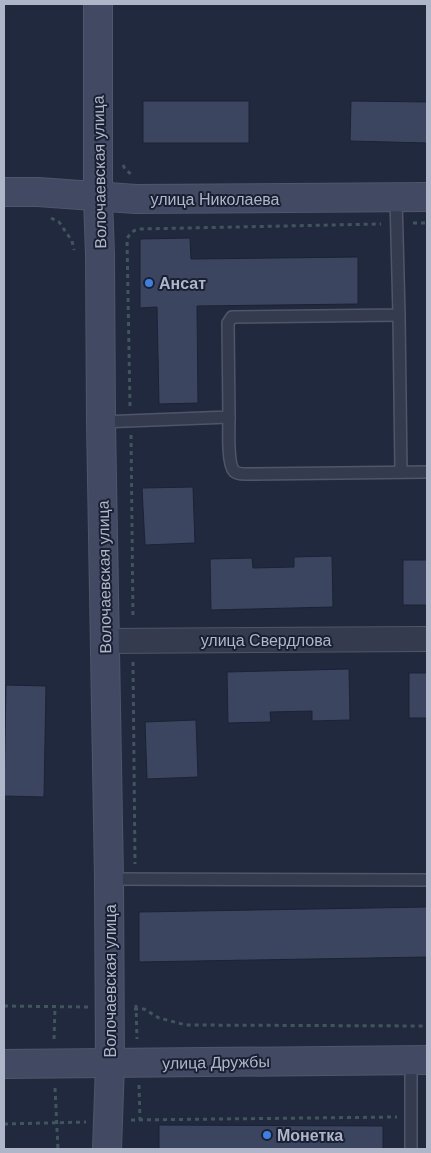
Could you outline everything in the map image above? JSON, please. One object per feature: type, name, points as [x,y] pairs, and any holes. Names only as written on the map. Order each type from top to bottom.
[{"type":"street","name":"Волочаевская улица","points":[[98,4],[98,197],[105,641],[122,879],[110,1064],[107,1149]]},
{"type":"street","name":"улица Николаева","points":[[4,192],[38,192],[98,197],[397,211],[427,197]]},
{"type":"street","name":"улица Свердлова","points":[[105,641],[427,640]]},
{"type":"street","name":"улица Дружбы","points":[[4,1064],[419,1060]]},
{"type":"lane","points":[[397,211],[401,472]]},
{"type":"lane","points":[[399,315],[232,317],[228,323],[230,462],[232,470],[245,474],[427,472]]},
{"type":"lane","points":[[101,422],[229,417]]},
{"type":"lane","points":[[122,879],[427,880]]},
{"type":"lane","points":[[411,1149],[411,1117],[419,1060]]},
{"type":"path","points":[[121,161],[125,169],[138,176]]},
{"type":"path","points":[[122,879],[133,641],[127,239],[129,234],[134,230],[397,211],[427,223]]},
{"type":"path","points":[[136,999],[137,1042]]},
{"type":"path","points":[[4,1006],[93,1007]]},
{"type":"path","points":[[54,1048],[55,1007]]},
{"type":"path","points":[[130,1008],[144,1009],[160,1018],[186,1025],[427,1026]]},
{"type":"path","points":[[55,1079],[58,1149]]},
{"type":"path","points":[[139,1084],[140,1120]]},
{"type":"path","points":[[123,1120],[411,1117]]},
{"type":"path","points":[[4,1124],[92,1122]]},
{"type":"building","points":[[143,101],[249,101],[249,143],[143,143]]},
{"type":"building","points":[[351,101],[427,102],[427,143],[350,141]]},
{"type":"building","points":[[190,238],[191,259],[358,257],[358,304],[197,306],[198,403],[159,404],[157,307],[140,308],[140,239]]},
{"type":"building","points":[[193,487],[195,543],[145,545],[142,488]]},
{"type":"building","points":[[332,556],[333,607],[211,610],[210,559],[252,558],[253,568],[294,567],[294,557]]},
{"type":"building","points":[[403,560],[427,560],[427,605],[403,605]]},
{"type":"building","points":[[349,669],[350,720],[312,721],[312,711],[270,712],[271,722],[228,723],[227,672]]},
{"type":"building","points":[[409,673],[427,673],[427,718],[409,718]]},
{"type":"building","points":[[6,685],[46,686],[44,797],[4,796]]},
{"type":"building","points":[[196,720],[198,777],[147,779],[145,722]]},
{"type":"building","points":[[427,907],[427,957],[139,962],[139,912]]},
{"type":"building","points":[[159,1125],[383,1126],[383,1149],[159,1149]]},
{"type":"place","name":"Ансат","points":[[149,283]]},
{"type":"place","name":"Монетка","points":[[267,1135]]}]
